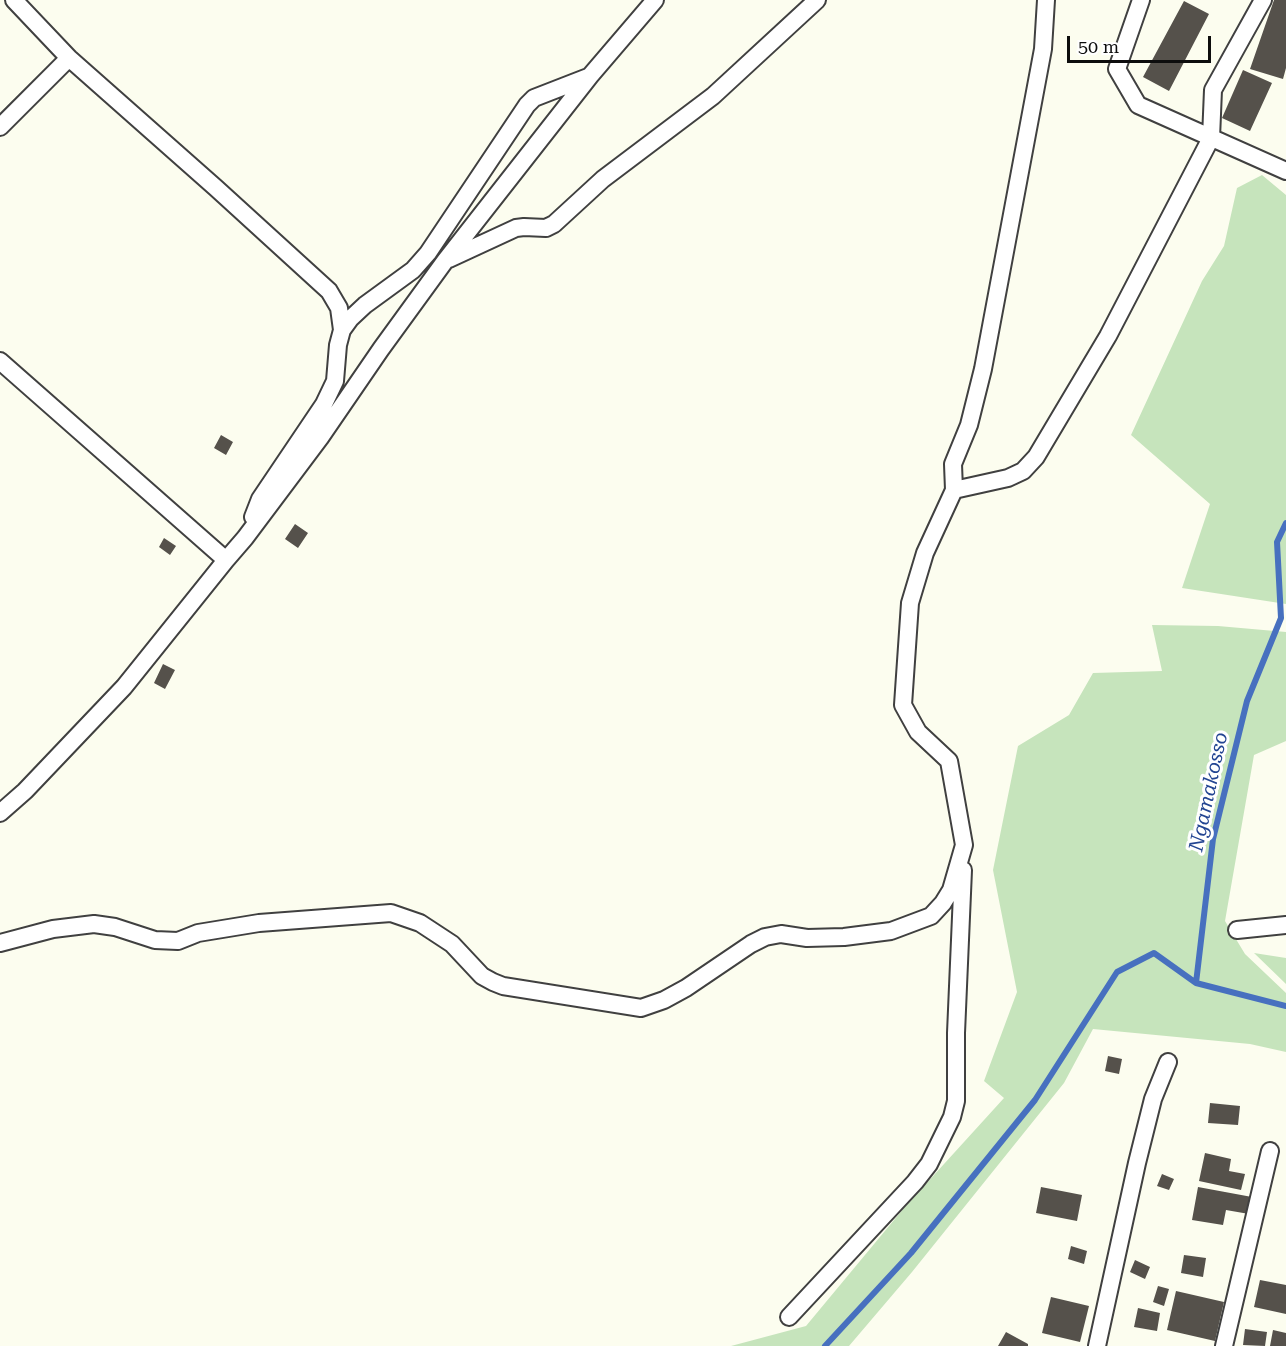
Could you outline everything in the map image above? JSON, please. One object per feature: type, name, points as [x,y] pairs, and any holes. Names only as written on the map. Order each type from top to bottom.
[{"type":"street","points":[[14,0],[69,58],[329,291],[339,308],[342,330]]},
{"type":"street","points":[[0,813],[25,791],[124,687],[245,538],[320,438],[445,261],[590,76],[655,0]]},
{"type":"street","points":[[445,261],[516,228],[546,228],[554,224],[603,179],[713,96],[817,0]]},
{"type":"street","points":[[789,1317],[915,1182],[929,1164],[952,1117],[956,1101],[956,1033],[964,845],[949,761],[918,732],[903,705],[910,603],[925,553],[954,490],[953,464],[969,425],[983,369],[1043,49],[1046,0]]},
{"type":"street","points":[[1141,0],[1117,69],[1138,105],[1286,171]]},
{"type":"street","points":[[954,490],[1008,478],[1023,471],[1036,457],[1108,336],[1211,138],[1213,90],[1263,0]]},
{"type":"street","points":[[0,127],[69,58]]},
{"type":"street","points":[[245,538],[260,499],[318,413],[335,381],[338,345],[342,330],[350,319],[365,305],[403,279],[428,253],[527,105],[534,98],[590,76]]},
{"type":"street","points":[[0,361],[226,560]]},
{"type":"street","points":[[0,943],[53,929],[94,924],[114,927],[154,940],[178,941],[198,933],[259,923],[391,913],[420,923],[452,944],[482,975],[503,986],[640,1008],[664,1000],[686,988],[751,944],[765,938],[781,934],[807,938],[844,937],[891,931],[931,916],[951,890],[964,845]]},
{"type":"street","points":[[1237,930],[1286,925]]},
{"type":"street","points":[[1097,1346],[1153,1099],[1168,1062]]},
{"type":"street","points":[[1224,1346],[1270,1151]]},
{"type":"green space","points":[[1262,175],[1286,195],[1286,604],[1182,588],[1210,504],[1131,435],[1202,281],[1224,246],[1237,188]]},
{"type":"green space","points":[[1152,625],[1218,626],[1286,632],[1286,741],[1254,755],[1225,921],[1245,954],[1286,993],[1286,1052],[1250,1044],[1093,1029],[1064,1083],[912,1272],[849,1346],[731,1346],[806,1326],[904,1208],[1004,1098],[984,1081],[1017,992],[993,870],[1018,746],[1069,715],[1093,673],[1162,671]]},
{"type":"green space","points":[[1254,953],[1286,958],[1286,984]]},
{"type":"building","points":[[1274,0],[1286,0],[1286,68],[1283,79],[1250,69]]},
{"type":"building","points":[[1184,1],[1209,14],[1169,91],[1143,77]]},
{"type":"building","points":[[1243,70],[1272,83],[1250,131],[1222,118]]},
{"type":"building","points":[[221,435],[233,442],[226,455],[214,448]]},
{"type":"building","points":[[295,524],[308,533],[298,548],[285,539]]},
{"type":"building","points":[[164,538],[176,546],[170,555],[159,547]]},
{"type":"building","points":[[163,664],[175,670],[165,689],[154,683]]},
{"type":"building","points":[[1108,1056],[1122,1059],[1119,1074],[1105,1071]]},
{"type":"building","points":[[1210,1103],[1240,1106],[1238,1125],[1208,1123]]},
{"type":"building","points":[[1205,1153],[1231,1159],[1229,1171],[1245,1174],[1241,1190],[1199,1181]]},
{"type":"building","points":[[1162,1174],[1174,1179],[1169,1190],[1157,1186]]},
{"type":"building","points":[[1041,1187],[1082,1195],[1077,1221],[1036,1213]]},
{"type":"building","points":[[1198,1187],[1252,1197],[1249,1214],[1226,1210],[1223,1225],[1192,1220]]},
{"type":"building","points":[[1071,1246],[1087,1251],[1084,1264],[1068,1259]]},
{"type":"building","points":[[1184,1255],[1206,1258],[1203,1277],[1181,1273]]},
{"type":"building","points":[[1135,1260],[1150,1267],[1145,1279],[1130,1272]]},
{"type":"building","points":[[1260,1280],[1286,1285],[1286,1314],[1254,1307]]},
{"type":"building","points":[[1158,1286],[1169,1289],[1164,1306],[1153,1302]]},
{"type":"building","points":[[1176,1291],[1224,1302],[1215,1341],[1167,1330]]},
{"type":"building","points":[[1051,1297],[1089,1306],[1080,1342],[1042,1333]]},
{"type":"building","points":[[1138,1308],[1160,1313],[1157,1331],[1134,1327]]},
{"type":"building","points":[[1245,1329],[1267,1332],[1265,1346],[1243,1345]]},
{"type":"building","points":[[1273,1330],[1286,1333],[1286,1346],[1270,1346]]},
{"type":"building","points":[[1006,1332],[1028,1344],[1028,1346],[998,1346]]},
{"type":"waterway","name":"Ngamakosso","points":[[1286,523],[1277,542],[1281,618],[1247,701],[1213,839],[1196,983],[1286,1006]]},
{"type":"waterway","points":[[825,1346],[911,1253],[1035,1100],[1117,972],[1154,953],[1196,983]]}]
